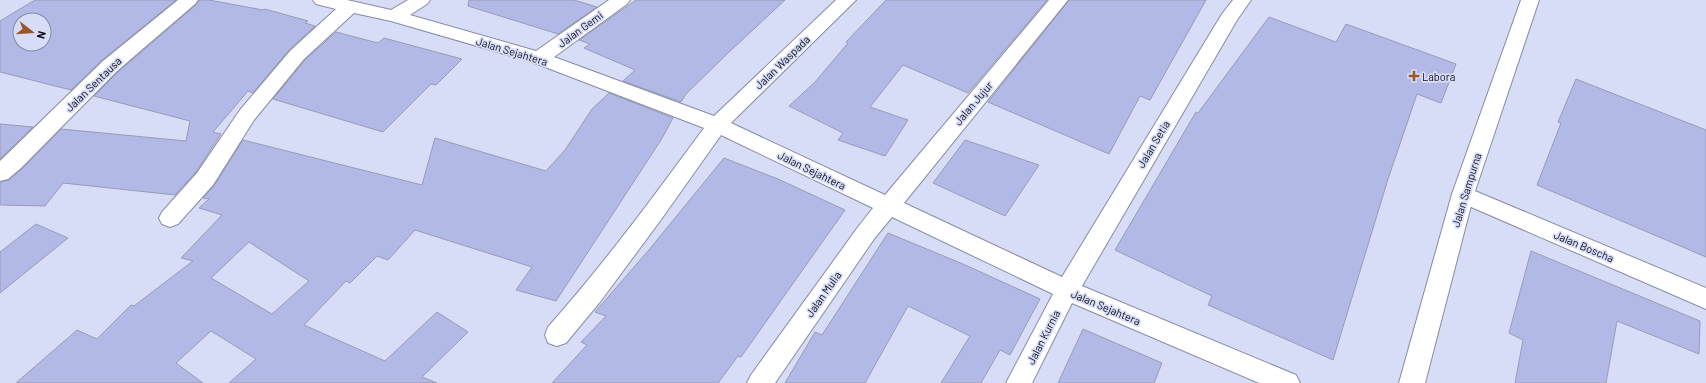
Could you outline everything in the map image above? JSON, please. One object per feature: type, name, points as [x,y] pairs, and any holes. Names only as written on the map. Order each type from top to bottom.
[{"type":"street","name":"Jalan Sentausa","points":[[0,172],[13,162],[110,66],[189,0]]},
{"type":"street","name":"Jalan Sejahtera","points":[[322,0],[394,16],[539,58],[717,125],[1067,290],[1287,383]]},
{"type":"street","points":[[394,16],[420,0]]},
{"type":"street","name":"Jalan Gemi","points":[[539,58],[621,0]]},
{"type":"street","name":"Jalan Waspada","points":[[557,334],[591,295],[648,221],[717,125],[847,0]]},
{"type":"street","name":"Jalan Jujur","points":[[887,206],[1059,0]]},
{"type":"street","name":"Jalan Setia","points":[[1067,290],[1229,18],[1242,0]]},
{"type":"street","name":"Jalan Sampurna","points":[[1412,383],[1463,194],[1530,0]]},
{"type":"street","points":[[170,218],[205,179],[252,109],[297,54],[350,6]]},
{"type":"street","name":"Jalan Boscha","points":[[1463,194],[1706,299]]},
{"type":"street","name":"Jalan Mulia","points":[[760,383],[866,233],[887,206]]},
{"type":"street","name":"Jalan Kurnia","points":[[1019,383],[1067,290]]},
{"type":"building","points":[[35,0],[176,0],[102,60],[71,90],[0,72],[0,21],[12,14],[12,52],[52,52],[52,12],[15,12]]},
{"type":"building","points":[[199,0],[209,0],[263,10],[265,9],[308,21],[305,23],[315,26],[289,50],[253,93],[248,91],[213,132],[221,134],[196,172],[175,195],[63,183],[45,206],[0,205],[0,182],[9,180],[22,169],[61,129],[186,141],[190,121],[94,96],[118,72],[196,5]]},
{"type":"building","points":[[469,0],[574,0],[597,7],[558,34],[468,6]]},
{"type":"building","points":[[636,0],[785,0],[686,94],[681,102],[623,81],[635,70],[584,48],[590,44],[579,40]]},
{"type":"building","points":[[886,0],[1047,0],[968,93],[903,65],[870,107],[908,120],[885,156],[838,140],[843,133],[789,106],[815,82],[848,43],[846,42]]},
{"type":"building","points":[[1069,0],[1206,0],[1150,100],[1140,96],[1109,154],[988,102]]},
{"type":"building","points":[[1269,17],[1336,42],[1346,24],[1456,64],[1441,103],[1417,94],[1388,179],[1333,360],[1208,305],[1212,296],[1115,250],[1196,112],[1198,113]]},
{"type":"building","points":[[336,32],[378,43],[384,38],[462,59],[436,85],[431,84],[383,132],[273,99],[305,60]]},
{"type":"building","points":[[1576,79],[1706,130],[1706,257],[1537,185],[1561,123],[1558,122]]},
{"type":"building","points":[[609,93],[673,118],[661,140],[556,301],[516,290],[532,267],[415,230],[388,260],[377,256],[350,283],[346,281],[304,325],[385,361],[437,312],[468,332],[422,377],[437,383],[229,383],[256,359],[211,331],[176,363],[203,383],[16,383],[77,330],[97,339],[131,305],[134,306],[193,261],[181,258],[222,215],[199,208],[209,199],[203,198],[214,186],[243,140],[422,185],[435,138],[546,171],[565,150],[592,109]],"holes":[[[249,242],[309,281],[272,314],[211,278]]]},
{"type":"building","points":[[0,124],[33,127],[0,159]]},
{"type":"building","points":[[965,140],[1039,165],[1005,216],[933,183]]},
{"type":"building","points":[[724,158],[778,179],[845,210],[741,357],[738,356],[718,383],[552,383],[587,345],[581,342],[606,316],[595,312],[648,251]]},
{"type":"building","points":[[36,224],[68,238],[0,293],[0,252]]},
{"type":"building","points":[[888,233],[963,264],[1040,299],[1010,355],[1000,350],[981,383],[941,383],[970,336],[908,306],[865,383],[785,383],[815,332],[822,335]]},
{"type":"building","points":[[1531,251],[1700,321],[1699,354],[1617,321],[1606,383],[1515,383],[1523,340],[1509,333]]},
{"type":"building","points":[[1083,329],[1162,363],[1154,383],[1058,383]]},
{"type":"place","name":"Labora","points":[[1414,76]]}]
